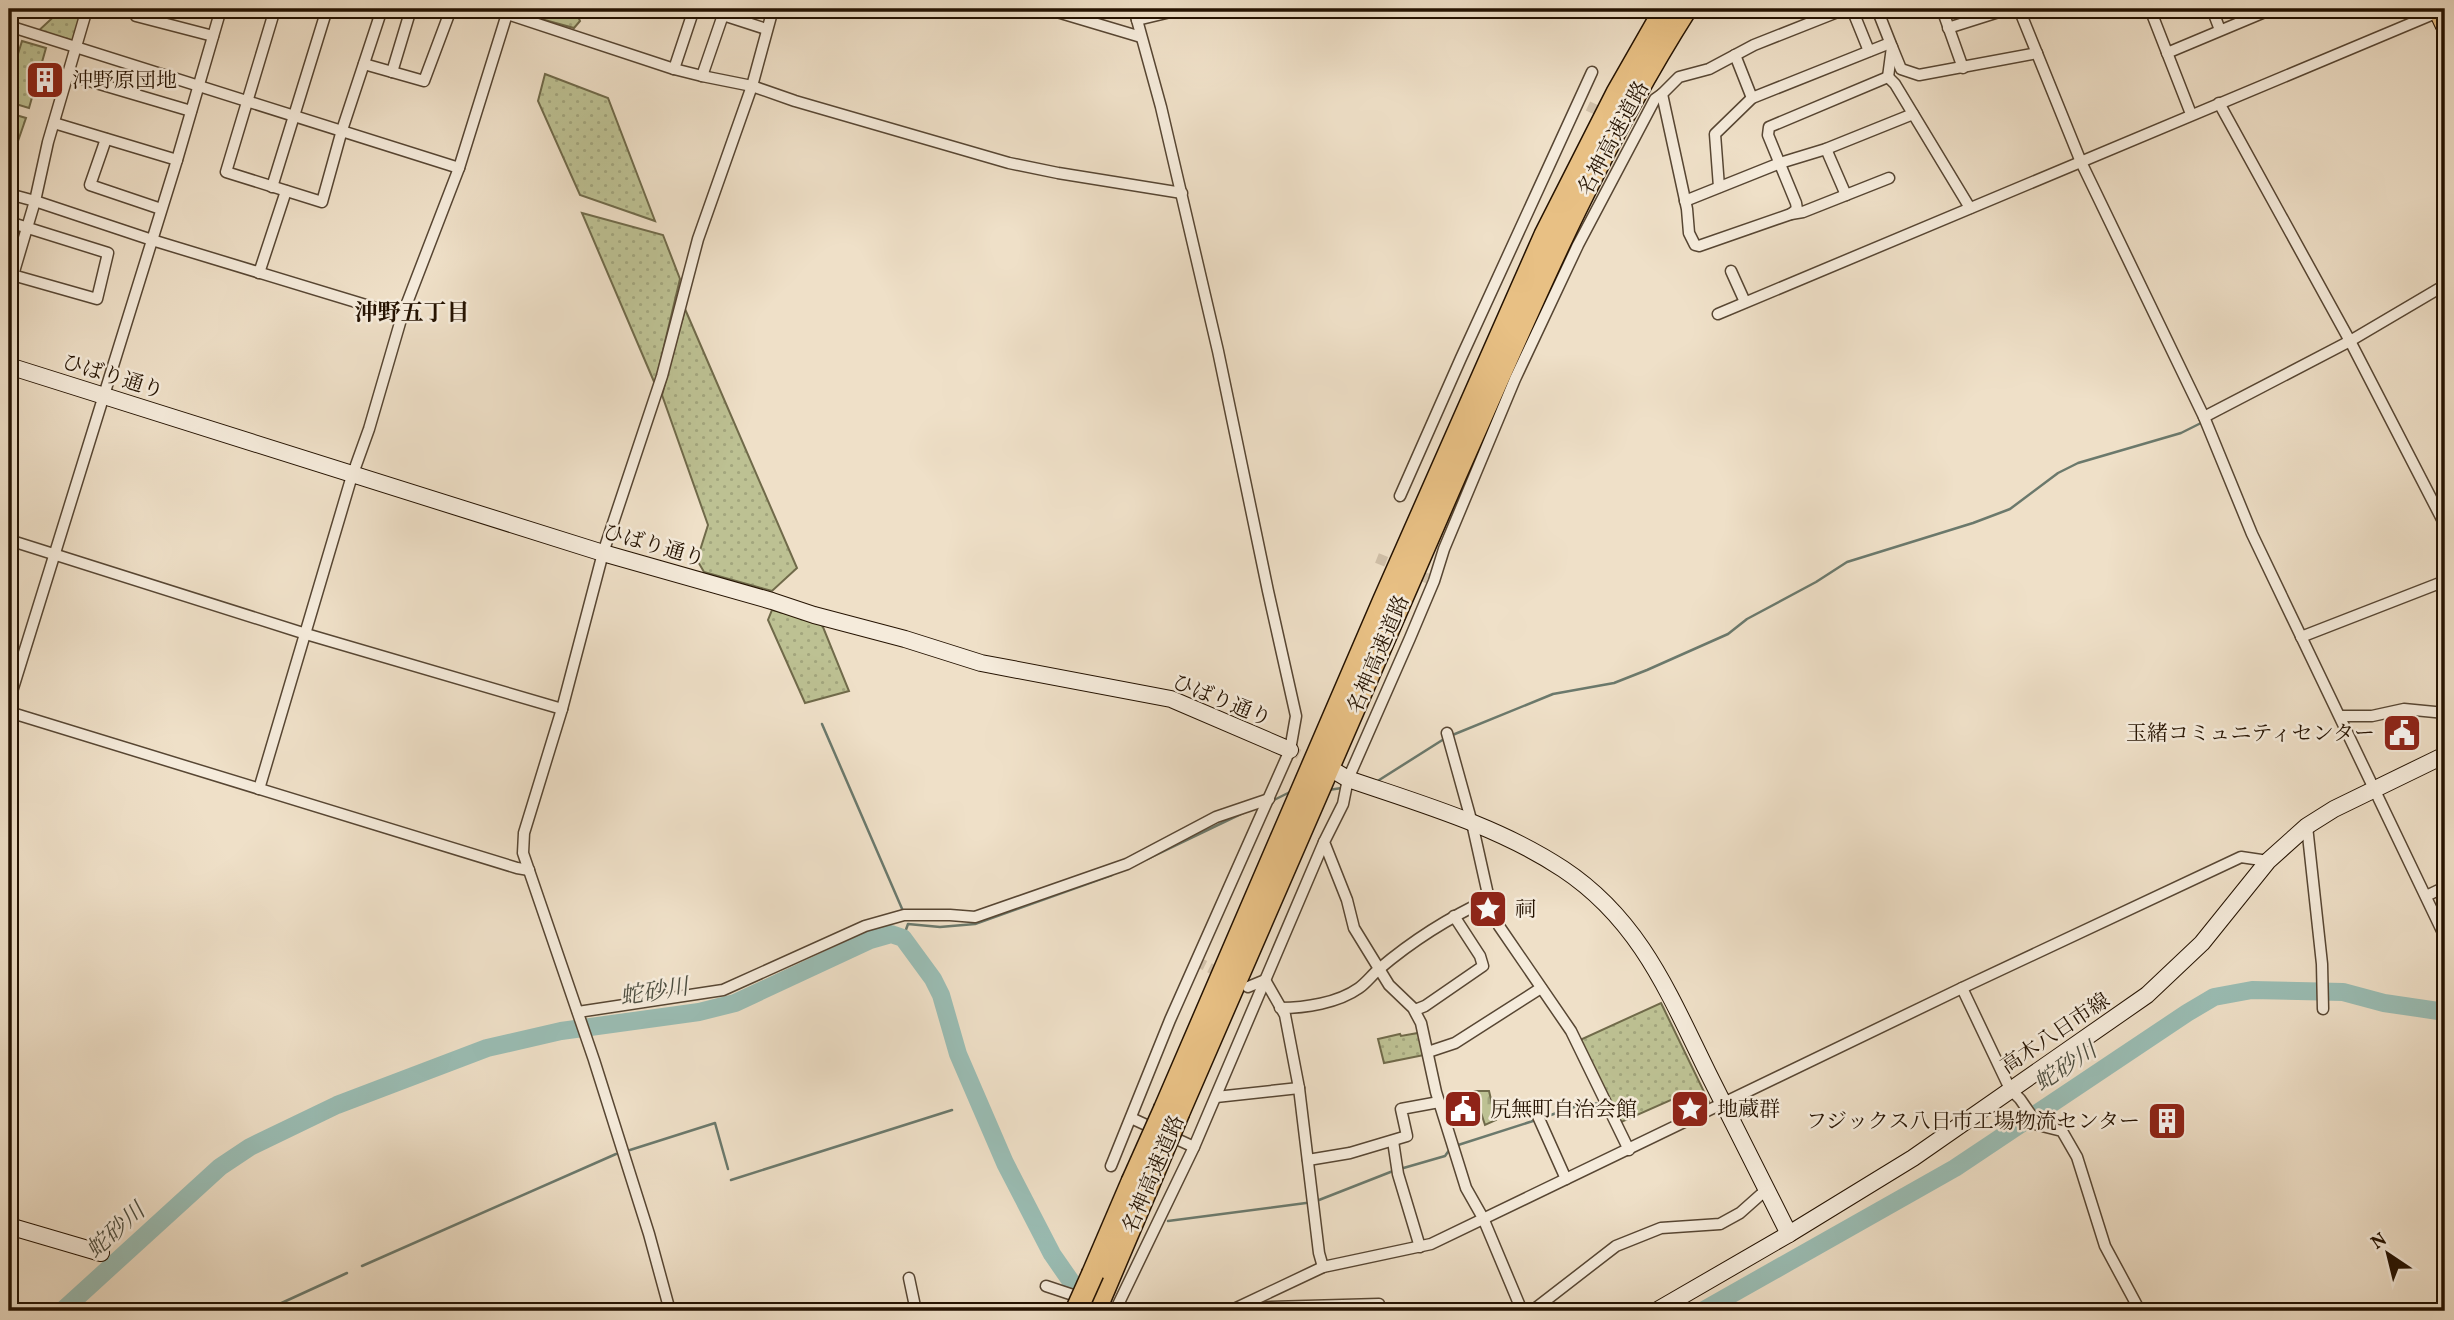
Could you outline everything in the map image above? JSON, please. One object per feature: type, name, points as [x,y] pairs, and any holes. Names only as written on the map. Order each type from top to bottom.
[{"type":"highway","points":[[1545,235],[1652,9]]},
{"type":"highway","name":"名神高速道路","points":[[1172,1110],[1382,602],[1545,235],[1616,93],[1665,9]]},
{"type":"highway","name":"名神高速道路","points":[[1076,1311],[1099,1281],[1172,1110],[1559,243],[1605,149],[1686,9]]},
{"type":"highway","name":"名神高速道路","points":[[1095,1311],[1099,1281]]},
{"type":"street","points":[[9,222],[27,228],[108,253],[97,299],[11,274],[27,228],[35,201],[87,9]]},
{"type":"street","points":[[138,9],[136,16],[213,36]]},
{"type":"street","points":[[9,701],[177,160],[221,9]]},
{"type":"street","points":[[275,9],[226,172],[322,202],[342,130],[381,12],[361,9]]},
{"type":"street","points":[[272,187],[327,9]]},
{"type":"street","points":[[392,72],[411,9]]},
{"type":"street","points":[[364,64],[424,81],[451,9]]},
{"type":"street","points":[[492,9],[674,69],[752,86],[1009,163],[1182,193]]},
{"type":"street","points":[[674,69],[694,9]]},
{"type":"street","points":[[670,1311],[649,1234],[594,1060],[523,853],[524,834],[562,709],[603,552],[662,376],[698,239],[752,86],[773,9]]},
{"type":"street","points":[[1047,9],[1141,37]]},
{"type":"street","points":[[1111,1166],[1170,1020],[1290,750],[1296,716],[1219,351],[1161,107],[1135,14],[1182,9]]},
{"type":"street","points":[[1877,9],[1899,65],[1906,72],[1919,75],[2037,53]]},
{"type":"street","points":[[1942,9],[1963,68]]},
{"type":"street","points":[[1948,28],[2008,9]]},
{"type":"street","points":[[2020,9],[2081,162],[2204,417],[2252,534],[2445,937]]},
{"type":"street","points":[[2150,9],[2191,114]]},
{"type":"street","points":[[2211,9],[2220,30]]},
{"type":"street","points":[[2167,53],[2272,9]]},
{"type":"street","points":[[1115,1311],[1194,1147],[1324,842],[1343,804],[1343,776],[1415,627],[1444,549],[1515,379],[1634,128],[1655,99],[1679,77],[1710,69],[1763,41],[1849,11],[1869,51]]},
{"type":"street","points":[[259,789],[402,316],[459,168],[504,12]]},
{"type":"street","points":[[1718,314],[2191,114],[2442,14]]},
{"type":"street","points":[[702,76],[723,15],[766,29]]},
{"type":"street","points":[[9,26],[459,168]]},
{"type":"street","points":[[1719,187],[1715,134],[1752,98],[1869,51],[1891,45]]},
{"type":"street","points":[[1888,77],[1891,45]]},
{"type":"street","points":[[1735,55],[1752,98]]},
{"type":"street","points":[[1400,496],[1466,345],[1583,104],[1592,72]]},
{"type":"street","points":[[69,75],[191,111]]},
{"type":"street","points":[[1888,77],[1895,84],[1970,208]]},
{"type":"street","points":[[1791,214],[1797,209],[1796,203],[1768,135],[1769,127],[1888,77]]},
{"type":"street","points":[[1662,94],[1685,201],[1690,239],[1695,245],[1699,246],[1803,212],[1889,177]]},
{"type":"street","points":[[2219,103],[2350,341],[2445,525]]},
{"type":"street","points":[[1685,201],[1913,114]]},
{"type":"street","points":[[54,123],[177,160]]},
{"type":"street","points":[[106,139],[90,185],[161,209]]},
{"type":"street","points":[[1826,149],[1846,195]]},
{"type":"street","points":[[260,273],[286,191]]},
{"type":"street","points":[[9,194],[402,316]]},
{"type":"street","points":[[1731,271],[1745,302]]},
{"type":"street","points":[[2204,417],[2350,341],[2445,285]]},
{"type":"street","name":"ひばり通り","points":[[9,366],[603,552],[981,663],[1171,699],[1290,750]]},
{"type":"street","points":[[9,540],[306,634],[562,709]]},
{"type":"street","points":[[2301,637],[2445,581]]},
{"type":"street","points":[[2340,716],[2372,716],[2404,709],[2445,712]]},
{"type":"street","points":[[9,712],[529,870]]},
{"type":"street","points":[[1447,733],[1472,823],[1489,899],[1499,926],[1572,1031],[1629,1150]]},
{"type":"street","name":"高木八日市線","points":[[1656,1311],[1789,1234],[2015,1094],[2147,995],[2202,943],[2268,861],[2307,826],[2334,809],[2445,755]]},
{"type":"street","points":[[1343,776],[1472,823],[1513,841],[1566,870],[1620,918],[1653,962],[1789,1234]]},
{"type":"street","points":[[577,1009],[723,990],[864,926],[906,915],[975,917],[1126,864],[1216,817],[1269,799]]},
{"type":"street","points":[[2307,826],[2315,882],[2323,1009]]},
{"type":"street","points":[[1324,842],[1347,900],[1354,928],[1389,985],[1415,1010],[1421,1023],[1452,1148],[1466,1188],[1483,1218],[1521,1311]]},
{"type":"street","points":[[1233,1310],[1323,1267],[1431,1244],[2241,857],[2268,861]]},
{"type":"street","points":[[2426,896],[2445,887]]},
{"type":"street","points":[[1280,1008],[1302,1008],[1343,996],[1359,988],[1379,969],[1454,916],[1489,899]]},
{"type":"street","points":[[1415,1010],[1483,966],[1480,956],[1454,916]]},
{"type":"street","points":[[1248,986],[1265,980]]},
{"type":"street","points":[[1265,980],[1284,1015],[1299,1088],[1319,1253],[1323,1267]]},
{"type":"street","points":[[1428,1052],[1455,1044],[1541,988]]},
{"type":"street","points":[[1962,988],[2015,1094],[2038,1125],[2062,1131],[2077,1157],[2105,1246],[2140,1311]]},
{"type":"street","points":[[1216,1097],[1299,1088]]},
{"type":"street","points":[[1308,1160],[1350,1153],[1407,1136],[1401,1109],[1439,1102]]},
{"type":"street","points":[[1536,1112],[1566,1180]]},
{"type":"street","points":[[1131,1118],[1194,1147]]},
{"type":"street","points":[[1393,1141],[1397,1170],[1420,1247]]},
{"type":"street","points":[[1532,1311],[1616,1246],[1661,1228],[1720,1224],[1740,1213],[1767,1189]]},
{"type":"street","points":[[9,1226],[101,1253]]},
{"type":"street","points":[[909,1278],[916,1311]]},
{"type":"street","points":[[1046,1286],[1073,1295],[1085,1311]]},
{"type":"street","points":[[1233,1310],[1379,1304]]},
{"type":"green space","points":[[62,9],[87,9],[76,47],[35,34]]},
{"type":"green space","points":[[549,9],[575,9],[580,21],[574,28],[530,16]]},
{"type":"green space","points":[[22,41],[46,48],[29,108],[9,102],[9,83]]},
{"type":"green space","points":[[545,74],[608,98],[655,221],[580,195],[538,101]]},
{"type":"green space","points":[[9,113],[26,118],[18,141],[9,138]]},
{"type":"green space","points":[[582,213],[663,235],[680,279],[655,384]]},
{"type":"green space","points":[[685,309],[797,568],[772,591],[704,572],[697,560],[708,525],[662,395]]},
{"type":"green space","points":[[772,610],[821,622],[849,691],[805,703],[768,620]]},
{"type":"green space","points":[[1661,1003],[1709,1102],[1689,1113],[1682,1095],[1619,1123],[1580,1040]]},
{"type":"green space","points":[[1418,1033],[1424,1055],[1384,1063],[1378,1039]]},
{"type":"green space","points":[[1474,1091],[1489,1091],[1496,1120],[1485,1125]]},
{"type":"waterway","points":[[1450,736],[1553,694],[1614,683],[1647,670],[1728,634],[1747,619],[1847,562],[2010,509],[2058,473],[2078,463],[2181,433],[2203,422]]},
{"type":"waterway","points":[[822,724],[903,911]]},
{"type":"waterway","points":[[1376,782],[1444,739]]},
{"type":"waterway","points":[[1328,790],[1342,788]]},
{"type":"waterway","points":[[1274,800],[1290,792]]},
{"type":"waterway","points":[[1147,859],[1245,812]]},
{"type":"waterway","points":[[903,938],[908,924],[940,927],[975,924],[1112,875]]},
{"type":"waterway","name":"蛇砂川","points":[[62,1311],[220,1167],[250,1147],[337,1105],[487,1048],[561,1031],[699,1012],[735,1003],[870,940],[891,934],[903,938],[933,979],[941,995],[958,1054],[1005,1163],[1052,1254],[1088,1306]]},
{"type":"waterway","name":"蛇砂川","points":[[1702,1311],[1955,1168],[2214,997],[2252,990],[2343,992],[2384,1003],[2445,1012]]},
{"type":"waterway","points":[[1542,1118],[1586,1103],[1603,1104]]},
{"type":"waterway","points":[[731,1180],[952,1110]]},
{"type":"waterway","points":[[1455,1146],[1536,1120]]},
{"type":"waterway","points":[[630,1150],[715,1123],[728,1169]]},
{"type":"waterway","points":[[1400,1169],[1445,1156],[1450,1149]]},
{"type":"waterway","points":[[362,1266],[616,1154]]},
{"type":"waterway","points":[[1319,1200],[1393,1171]]},
{"type":"waterway","points":[[1168,1221],[1306,1203]]},
{"type":"waterway","points":[[264,1311],[347,1273]]},
{"type":"tunnel","points":[[1588,106],[1607,115]]},
{"type":"tunnel","points":[[1377,558],[1434,581]]},
{"type":"tunnel","points":[[1290,750],[1317,763]]},
{"type":"tunnel","points":[[1196,961],[1224,975]]},
{"type":"place","name":"沖野原団地","points":[[45,80]]},
{"type":"place","name":"玉緒コミュニティセンター","points":[[2402,733]]},
{"type":"place","name":"祠","points":[[1488,909]]},
{"type":"place","name":"尻無町自治会館","points":[[1463,1109]]},
{"type":"place","name":"地蔵群","points":[[1690,1109]]},
{"type":"place","name":"フジックス八日市工場物流センター","points":[[2167,1121]]},
{"type":"district","name":"沖野五丁目","points":[[412,312]]}]
